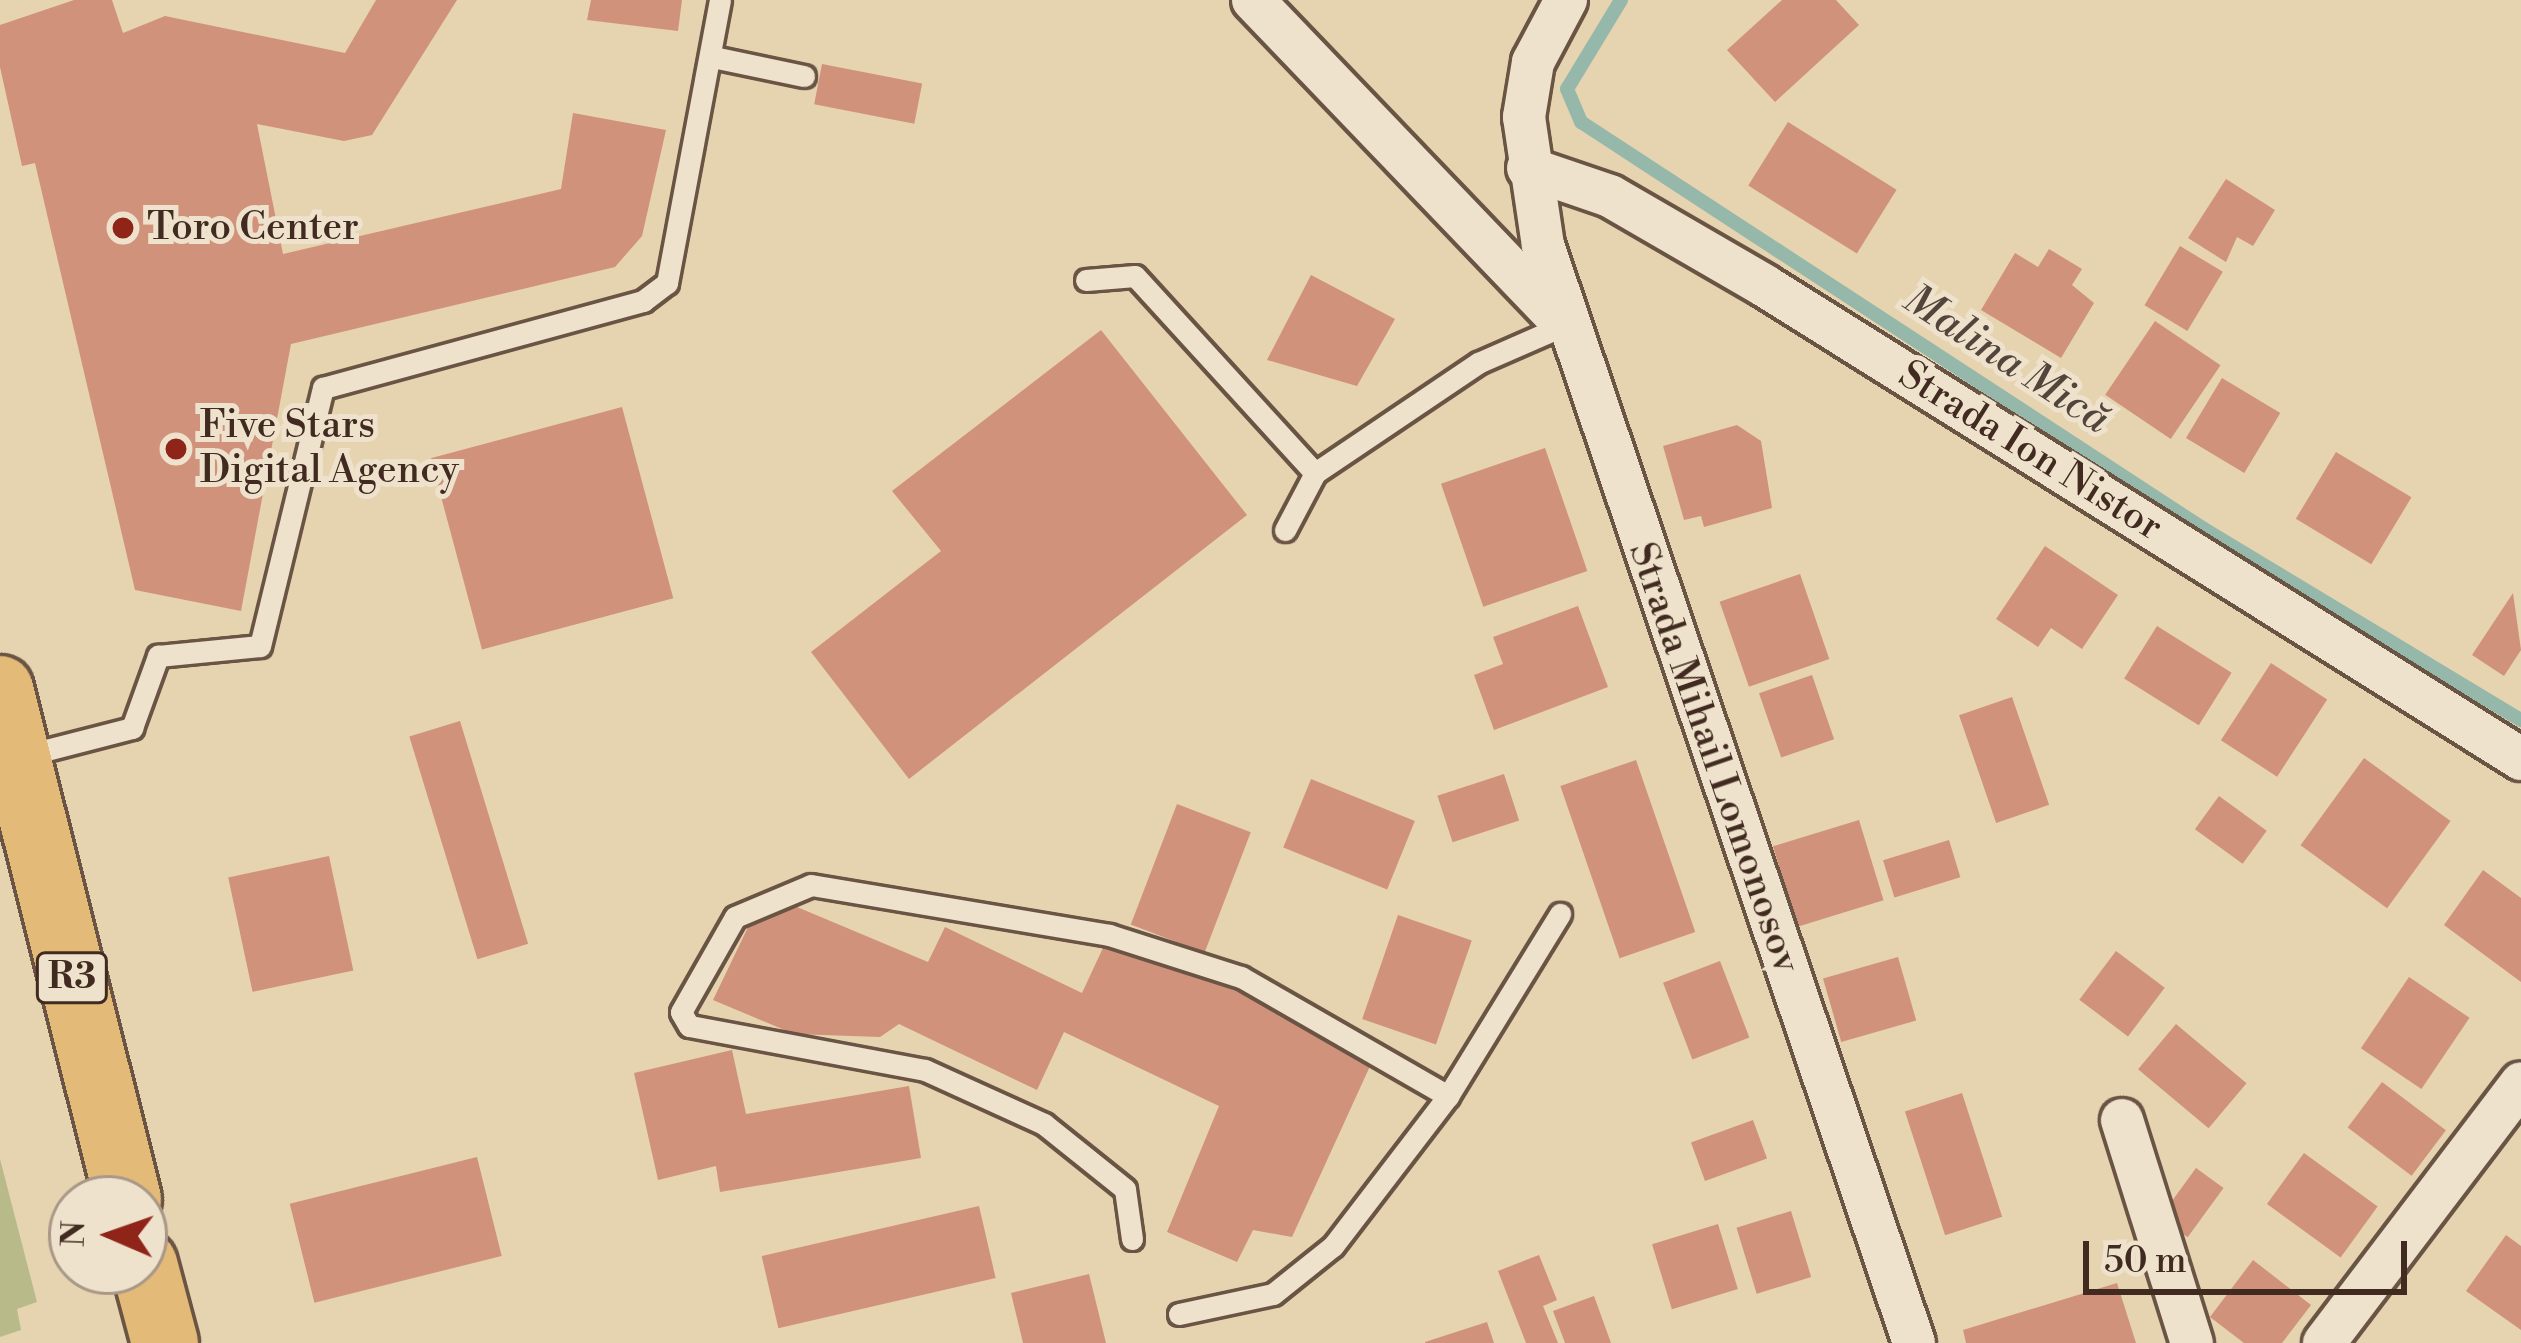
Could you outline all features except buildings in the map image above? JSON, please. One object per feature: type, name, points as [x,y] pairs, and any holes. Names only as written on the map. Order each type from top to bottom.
[{"type":"main road","name":"R3","points":[[0,689],[122,1175]]},
{"type":"main road","points":[[152,1295],[165,1343]]},
{"type":"street","points":[[1253,0],[1565,325]]},
{"type":"street","name":"Strada Mihail Lomonosov","points":[[1566,0],[1534,62],[1528,168],[1565,325],[1914,1343]]},
{"type":"street","name":"Strada Ion Nistor","points":[[1528,168],[1610,196],[1765,286],[2521,759]]},
{"type":"street","points":[[2324,1343],[2521,1083]]},
{"type":"street","points":[[2122,1120],[2192,1343]]},
{"type":"lane","points":[[16,757],[132,728],[158,656],[260,646],[323,388],[643,301],[667,284],[720,0]]},
{"type":"lane","points":[[713,56],[804,76]]},
{"type":"lane","points":[[1086,280],[1135,276],[1315,473]]},
{"type":"lane","points":[[1285,530],[1315,473],[1478,363],[1565,325]]},
{"type":"lane","points":[[1132,1239],[1125,1189],[1044,1124],[925,1070],[689,1026],[681,1012],[735,917],[811,885],[1109,935],[1241,977],[1448,1096]]},
{"type":"lane","points":[[1179,1314],[1273,1294],[1334,1246],[1448,1096],[1560,914]]},
{"type":"green space","points":[[0,1159],[37,1302],[17,1309],[21,1330],[0,1337]]},
{"type":"waterway","name":"Malina Mică","points":[[1621,0],[1567,89],[1581,122],[2204,529],[2521,720]]},
{"type":"place","name":"Toro Center","points":[[123,228]]},
{"type":"place","name":"Five Stars Digital Agency","points":[[176,449]]}]
